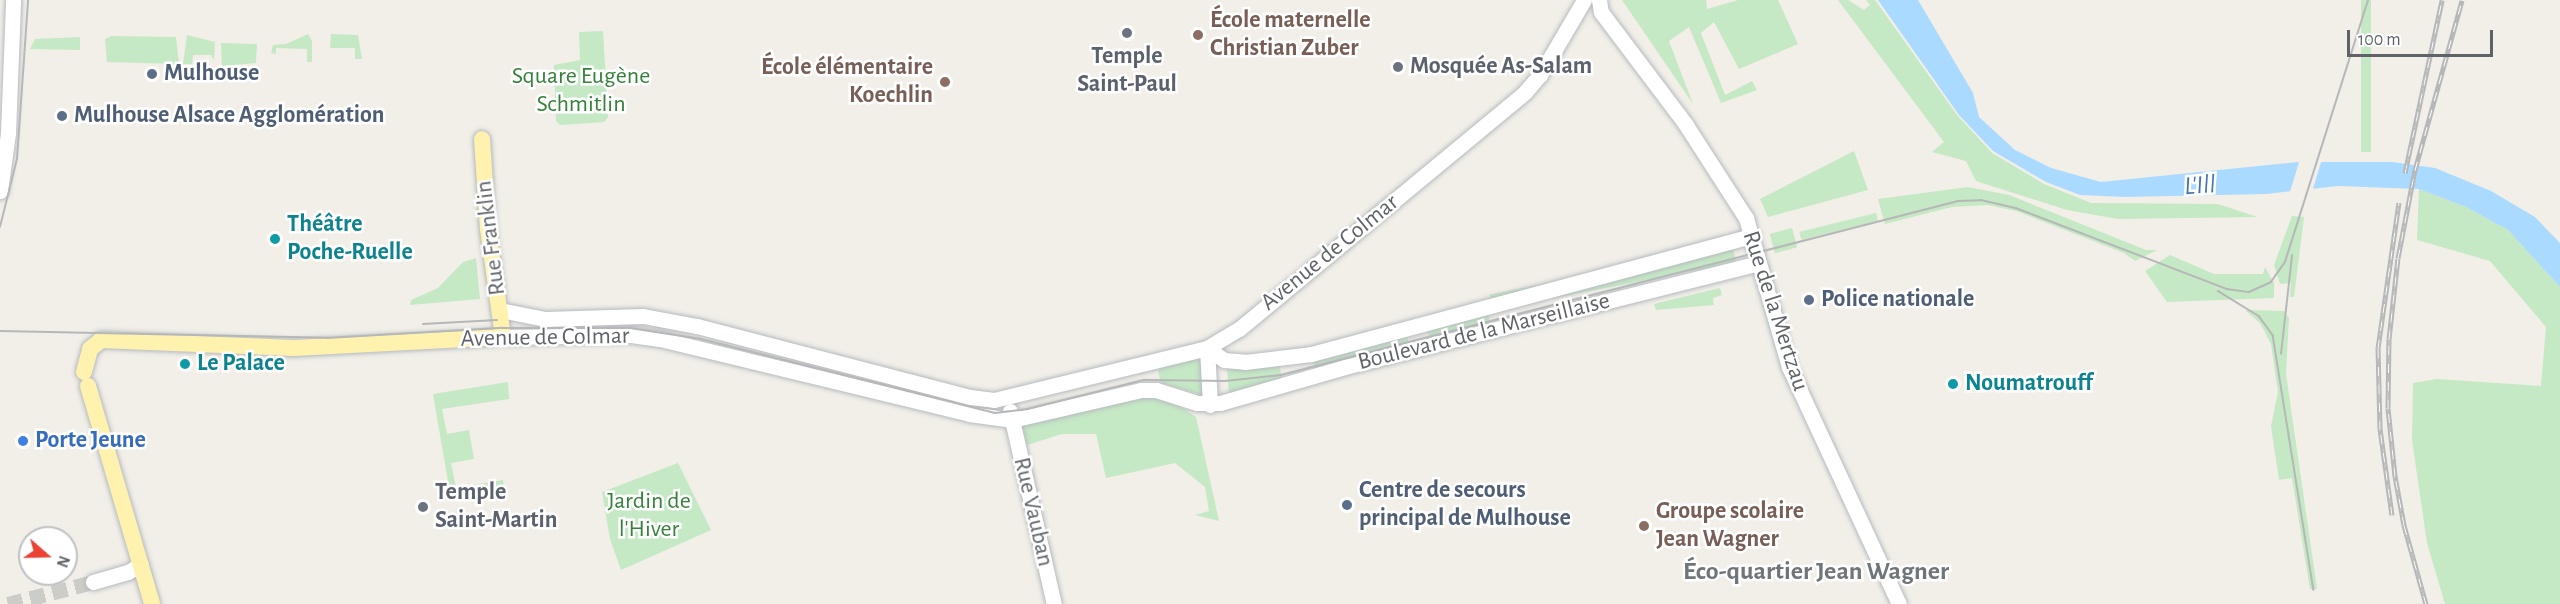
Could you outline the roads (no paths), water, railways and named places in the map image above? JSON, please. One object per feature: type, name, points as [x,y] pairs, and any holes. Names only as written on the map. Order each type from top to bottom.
[{"type":"main road","points":[[0,192],[8,133],[13,0]]},
{"type":"main road","name":"Avenue de Colmar","points":[[500,310],[545,319],[627,316],[697,326],[970,397],[1008,399],[1207,348],[1239,328],[1524,92],[1540,75],[1564,34],[1592,3]]},
{"type":"main road","name":"Rue de la Mertzau","points":[[1592,3],[1621,36],[1686,125],[1738,205],[1752,236],[1789,367],[1899,604]]},
{"type":"main road","name":"Rue Franklin","points":[[482,140],[488,230],[503,337]]},
{"type":"main road","name":"Boulevard de la Marseillaise","points":[[1207,348],[1224,360],[1285,359],[1752,236]]},
{"type":"main road","name":"Boulevard de la Marseillaise","points":[[1210,405],[1425,347],[1758,262]]},
{"type":"main road","points":[[627,316],[631,335]]},
{"type":"main road","points":[[1419,324],[1425,347]]},
{"type":"main road","name":"Avenue de Colmar","points":[[141,564],[85,375],[90,349],[101,340],[294,348],[503,337],[631,335],[700,347],[969,414],[1012,420],[1121,392],[1156,390],[1210,405]]},
{"type":"main road","points":[[1207,348],[1210,405]]},
{"type":"main road","points":[[1151,363],[1156,390]]},
{"type":"main road","points":[[1008,399],[1012,420]]},
{"type":"main road","name":"Rue Vauban","points":[[1012,420],[1054,604]]},
{"type":"main road","points":[[93,582],[128,572],[141,564],[152,604]]},
{"type":"water","name":"L'Ill","points":[[1878,0],[1918,0],[1973,93],[1979,117],[2015,150],[2051,168],[2101,182],[2298,162],[2392,162],[2435,168],[2491,191],[2535,217],[2560,243],[2560,287],[2508,230],[2466,207],[2419,189],[2338,186],[2266,194],[2125,197],[2080,195],[2046,182],[1993,151],[1959,115]]},
{"type":"tunnel","points":[[8,604],[93,582]]},
{"type":"tram line","points":[[0,227],[17,159],[28,0]]},
{"type":"tram line","points":[[0,331],[327,338],[503,328],[630,328],[701,339],[995,413],[1028,409],[1144,380],[1225,381],[1281,375],[1958,201],[1981,200],[2016,208],[2227,289],[2249,292],[2271,282],[2285,262],[2368,0]]},
{"type":"tram line","points":[[2281,354],[2292,256]]},
{"type":"tram line","points":[[2218,291],[2259,316],[2273,335],[2314,590]]},
{"type":"tram line","points":[[423,324],[497,320]]},
{"type":"railway","points":[[2405,173],[2442,0]]},
{"type":"railway","points":[[2426,604],[2404,525],[2395,476],[2388,408],[2389,339],[2398,258],[2415,170],[2462,0]]},
{"type":"railway","points":[[2392,515],[2380,429],[2378,348],[2399,203]]},
{"type":"place","name":"Temple Saint-Paul","points":[[1127,33]]},
{"type":"place","name":"École maternelle Christian Zuber","points":[[1198,35]]},
{"type":"place","name":"Mosquée As-Salam","points":[[1398,67]]},
{"type":"place","name":"Mulhouse","points":[[152,74]]},
{"type":"place","name":"École élémentaire Koechlin","points":[[945,82]]},
{"type":"place","name":"Mulhouse Alsace Agglomération","points":[[62,116]]},
{"type":"place","name":"Théâtre Poche-Ruelle","points":[[275,239]]},
{"type":"place","name":"Police nationale","points":[[1809,300]]},
{"type":"place","name":"Le Palace","points":[[185,364]]},
{"type":"place","name":"Noumatrouff","points":[[1953,384]]},
{"type":"place","name":"Porte Jeune","points":[[23,441]]},
{"type":"place","name":"Centre de secours principal de Mulhouse","points":[[1347,505]]},
{"type":"place","name":"Temple Saint-Martin","points":[[423,507]]},
{"type":"place","name":"Groupe scolaire Jean Wagner","points":[[1644,526]]},
{"type":"district","name":"Éco-quartier Jean Wagner","points":[[1816,572]]},
{"type":"park label","name":"Square Eugène Schmitlin","points":[[581,91]]},
{"type":"park label","name":"Jardin de l'Hiver","points":[[649,516]]}]
